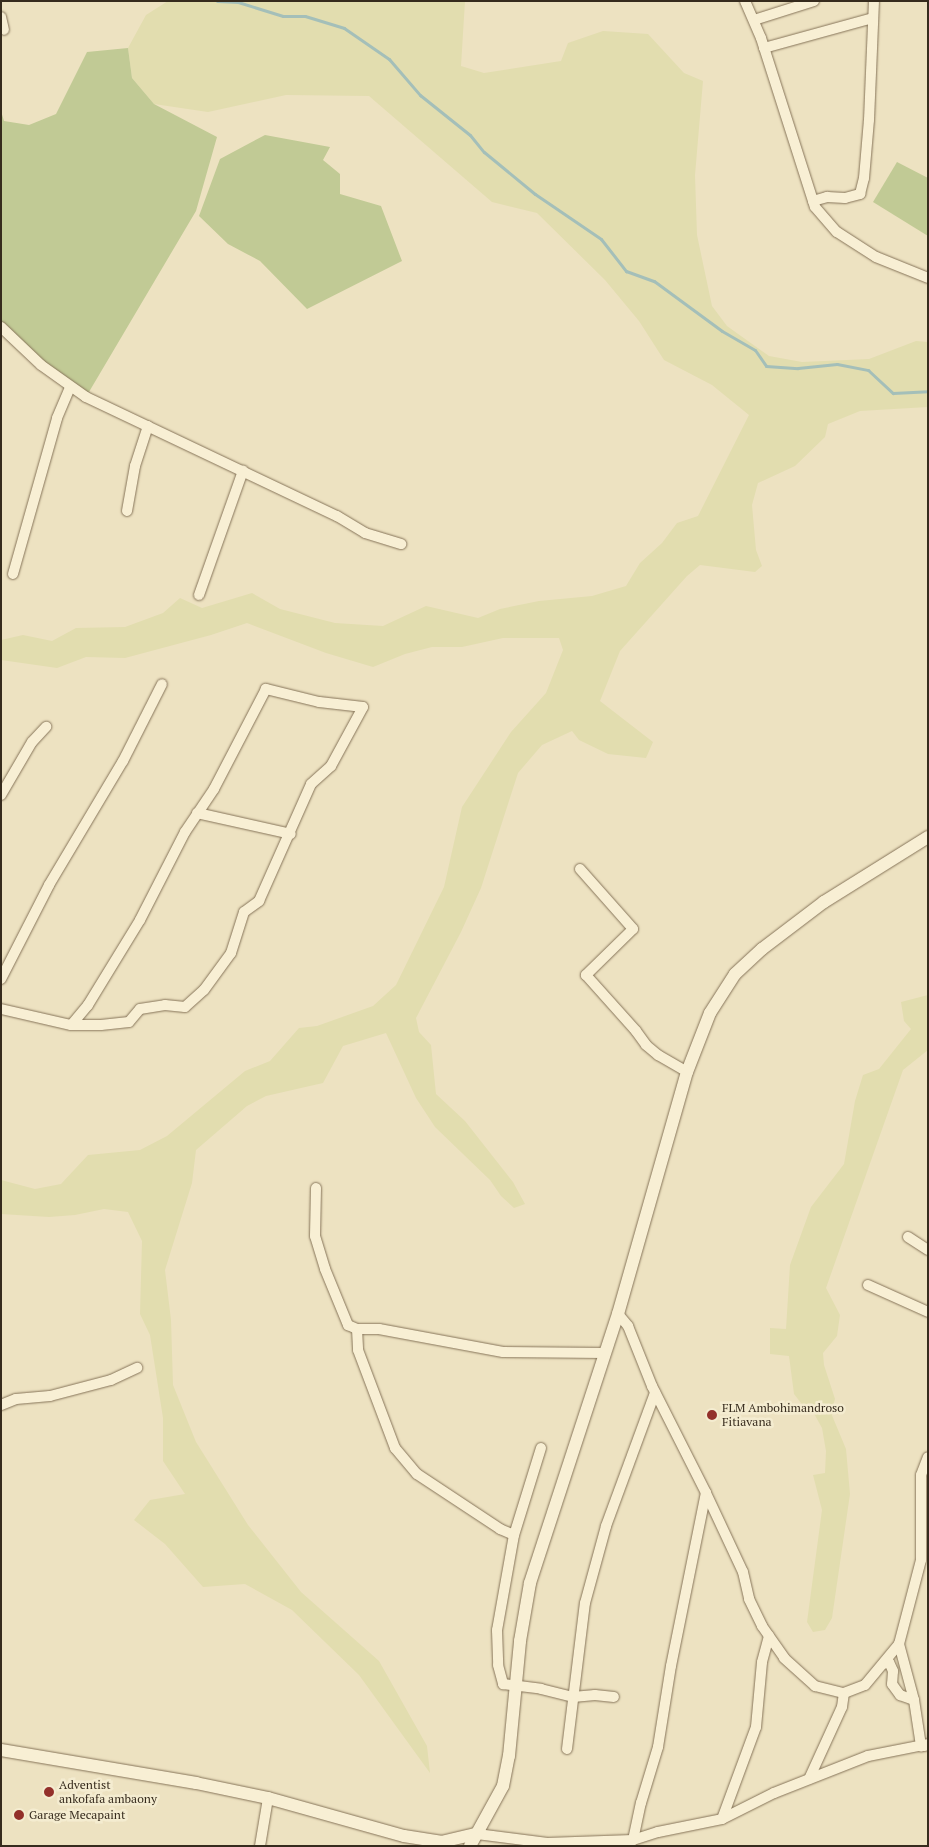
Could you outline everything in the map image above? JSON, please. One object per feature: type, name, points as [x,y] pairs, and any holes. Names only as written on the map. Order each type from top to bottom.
[{"type":"street","points":[[745,1],[764,48],[815,208],[837,232],[876,258],[928,278]]},
{"type":"street","points":[[754,20],[814,1]]},
{"type":"street","points":[[813,201],[826,197],[845,198],[860,194],[864,178],[874,1]]},
{"type":"street","points":[[1,17],[4,30]]},
{"type":"street","points":[[764,48],[874,18]]},
{"type":"street","points":[[1,327],[41,365],[70,388],[337,516],[365,532],[401,544]]},
{"type":"street","points":[[13,574],[48,446],[57,418],[70,388]]},
{"type":"street","points":[[127,511],[135,466],[148,426]]},
{"type":"street","points":[[199,595],[243,471]]},
{"type":"street","points":[[1,979],[49,885],[123,761],[162,684]]},
{"type":"street","points":[[1,1009],[71,1025],[101,1026],[129,1022],[140,1009],[165,1005],[185,1007],[204,990],[231,953],[244,912],[260,900],[311,784],[331,766],[363,707],[318,702],[266,689],[214,789],[185,832],[140,920],[88,1005],[71,1025]]},
{"type":"street","points":[[1,795],[32,742],[46,727]]},
{"type":"street","points":[[197,814],[290,834]]},
{"type":"street","points":[[470,1846],[503,1786],[509,1756],[515,1686],[530,1583],[618,1314],[687,1072],[710,1012],[735,974],[762,949],[824,902],[928,837]]},
{"type":"street","points":[[580,869],[633,929],[586,975],[636,1031],[646,1045],[658,1055],[687,1072]]},
{"type":"street","points":[[316,1188],[315,1236],[339,1307],[348,1325],[357,1329],[379,1329],[503,1352],[604,1353]]},
{"type":"street","points":[[908,1237],[928,1250]]},
{"type":"street","points":[[868,1285],[928,1312]]},
{"type":"street","points":[[618,1314],[628,1326],[655,1393],[706,1493],[743,1572],[749,1599],[769,1636],[784,1658],[815,1686],[844,1693],[864,1686],[898,1644],[922,1560],[921,1475],[928,1457]]},
{"type":"street","points":[[357,1329],[358,1350],[399,1454],[417,1474],[500,1529],[514,1535]]},
{"type":"street","points":[[1,1405],[16,1399],[50,1396],[111,1380],[137,1368]]},
{"type":"street","points":[[567,1749],[585,1603],[613,1505],[655,1393]]},
{"type":"street","points":[[541,1448],[514,1535],[497,1630],[498,1665],[503,1684],[541,1689],[574,1697],[595,1694],[614,1697]]},
{"type":"street","points":[[633,1840],[641,1803],[658,1747],[671,1666],[706,1493]]},
{"type":"street","points":[[722,1819],[756,1728],[762,1662],[769,1636]]},
{"type":"street","points":[[1,1750],[196,1783],[268,1798],[404,1836],[440,1844],[478,1834],[547,1843],[633,1840],[658,1832],[722,1819],[774,1793],[868,1756],[925,1745],[898,1644]]},
{"type":"street","points":[[883,1664],[889,1662],[893,1671],[892,1684],[900,1695],[914,1700]]},
{"type":"street","points":[[809,1779],[842,1707],[844,1693]]},
{"type":"street","points":[[260,1846],[268,1798]]},
{"type":"shaded area","points":[[168,1],[465,1],[461,66],[484,73],[561,61],[568,43],[603,31],[648,34],[684,73],[703,81],[695,175],[697,235],[712,306],[727,326],[769,356],[802,362],[869,359],[916,341],[928,342],[928,407],[860,411],[828,424],[825,437],[795,466],[758,483],[752,505],[756,550],[762,566],[755,572],[700,565],[687,576],[620,651],[600,701],[653,742],[646,758],[608,754],[579,740],[572,731],[542,745],[518,773],[481,888],[461,932],[416,1018],[419,1032],[431,1045],[436,1094],[465,1121],[513,1182],[525,1204],[514,1208],[501,1196],[490,1180],[435,1127],[416,1098],[386,1033],[343,1046],[323,1083],[266,1096],[247,1106],[196,1150],[192,1183],[165,1270],[171,1320],[173,1385],[196,1442],[248,1525],[301,1592],[379,1661],[427,1746],[430,1773],[359,1675],[292,1610],[245,1584],[203,1587],[165,1544],[134,1520],[150,1500],[185,1494],[163,1461],[163,1418],[150,1335],[140,1314],[142,1241],[128,1212],[104,1209],[75,1215],[49,1217],[1,1214],[1,1180],[35,1189],[61,1184],[88,1155],[140,1150],[167,1136],[245,1071],[270,1061],[299,1028],[317,1026],[373,1006],[396,985],[444,887],[462,807],[511,732],[546,693],[563,650],[559,638],[503,638],[462,647],[432,647],[405,654],[373,667],[326,653],[247,623],[211,635],[125,658],[86,657],[57,668],[1,660],[1,640],[23,635],[52,641],[76,628],[125,627],[163,613],[180,598],[202,608],[252,593],[280,609],[335,623],[383,626],[426,606],[478,618],[500,609],[539,601],[592,596],[626,586],[640,563],[662,543],[677,523],[698,516],[749,415],[712,385],[664,360],[639,321],[605,280],[537,213],[492,202],[369,96],[286,95],[208,112],[154,104],[132,78],[128,48],[146,15]]},
{"type":"shaded area","points":[[928,995],[928,1050],[903,1070],[826,1288],[840,1315],[837,1336],[823,1353],[824,1365],[835,1399],[831,1413],[846,1449],[850,1494],[832,1618],[825,1630],[813,1632],[807,1622],[822,1510],[813,1475],[825,1473],[826,1451],[822,1428],[812,1410],[801,1403],[794,1394],[789,1356],[770,1354],[770,1328],[786,1329],[790,1265],[811,1207],[844,1164],[855,1101],[863,1075],[879,1069],[911,1029],[904,1021],[901,1002]]},
{"type":"green space","points":[[128,48],[132,78],[154,104],[217,137],[196,211],[86,397],[1,325],[1,111],[4,121],[29,125],[56,114],[87,52]]},
{"type":"green space","points":[[265,135],[330,147],[323,160],[340,174],[340,194],[381,206],[402,261],[307,309],[260,261],[228,244],[199,216],[220,159]]},
{"type":"green space","points":[[897,162],[928,178],[928,236],[873,202]]},
{"type":"waterway","points":[[217,1],[238,2],[283,16],[305,16],[344,28],[389,59],[420,95],[470,135],[484,152],[535,194],[601,239],[626,271],[654,281],[722,331],[755,350],[766,366],[798,368],[837,364],[868,370],[893,393],[928,391]]},
{"type":"place","name":"FLM Ambohimandroso Fitiavana","points":[[712,1415]]},
{"type":"place","name":"Adventist ankofafa ambaony","points":[[49,1792]]},
{"type":"place","name":"Garage Mecapaint","points":[[19,1815]]}]
